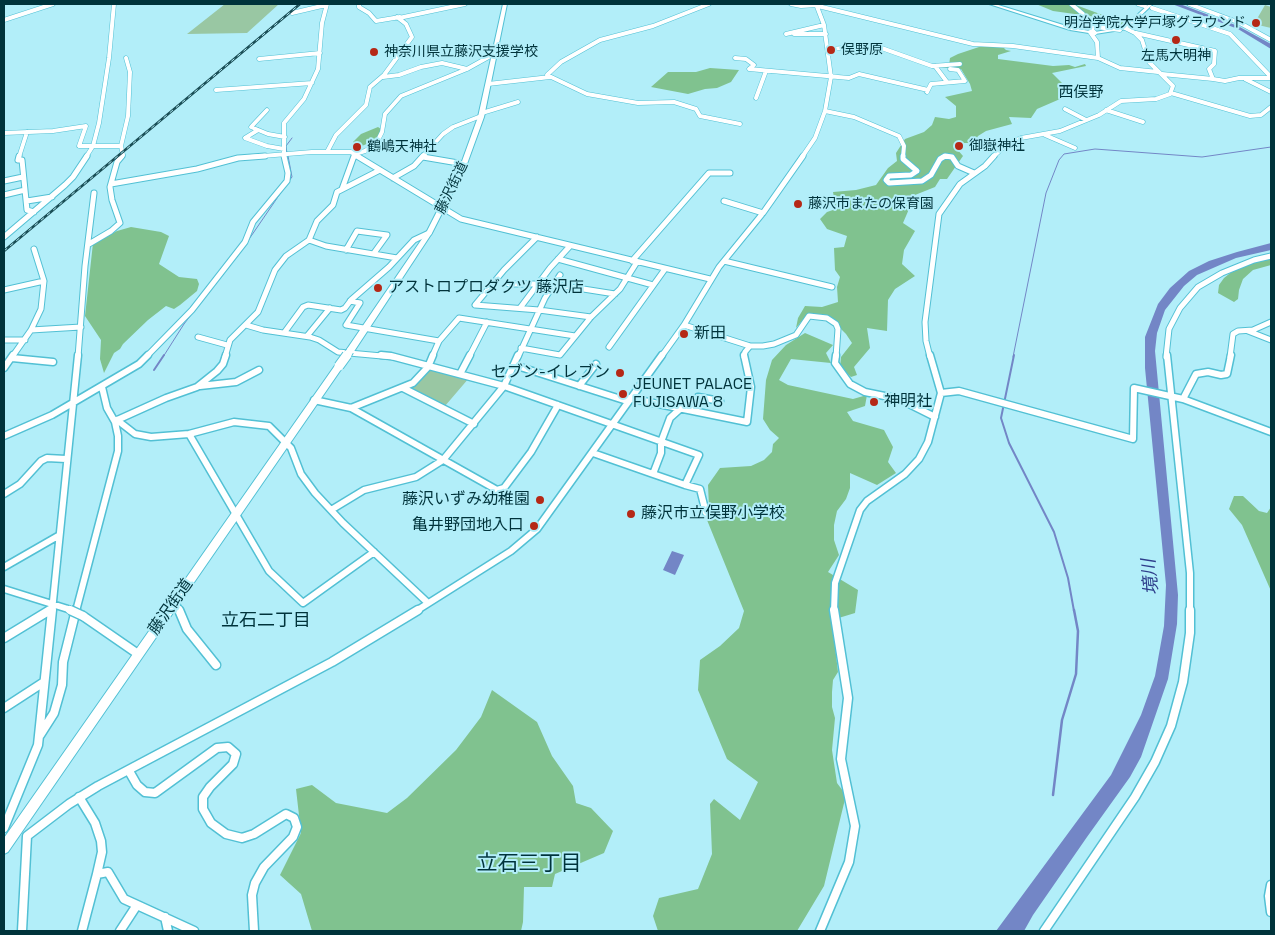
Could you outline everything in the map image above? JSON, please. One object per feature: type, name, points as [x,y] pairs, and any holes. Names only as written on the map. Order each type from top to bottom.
[{"type":"highway","name":"藤沢街道","points":[[4,848],[314,400],[350,351],[429,233],[443,209],[464,164],[481,115],[505,4]]},
{"type":"main road","points":[[991,4],[1093,32],[1123,29],[1151,6]]},
{"type":"street","points":[[4,20],[53,4]]},
{"type":"street","points":[[4,237],[73,177],[93,146],[99,124],[109,58],[114,4]]},
{"type":"street","points":[[4,436],[73,404],[139,364],[200,301],[220,272],[246,242],[254,222],[287,181],[288,173],[284,155],[285,119],[304,98],[318,69],[326,4],[292,12]]},
{"type":"street","points":[[360,4],[360,8],[369,13],[376,21],[465,4]]},
{"type":"street","points":[[550,77],[548,73],[557,65],[600,40],[653,26],[709,4]]},
{"type":"street","points":[[791,4],[801,6],[817,5],[973,44],[1013,46],[1098,58],[1120,68],[1226,81],[1242,78],[1271,77]]},
{"type":"street","points":[[1071,4],[1083,14],[1084,21],[1093,32],[1097,42],[1098,58]]},
{"type":"street","points":[[1138,4],[1145,6]]},
{"type":"street","points":[[1189,4],[1240,23],[1271,40]]},
{"type":"street","points":[[15,832],[216,722],[332,662],[477,574],[528,537],[547,517],[628,400],[684,325],[710,280],[763,213],[811,144],[825,111],[831,77],[829,49],[817,5]]},
{"type":"street","points":[[1151,6],[1230,34],[1271,77]]},
{"type":"street","points":[[327,152],[336,135],[366,104],[370,87],[383,76],[412,36],[400,17]]},
{"type":"street","points":[[786,34],[824,25]]},
{"type":"street","points":[[1088,26],[1123,29],[1215,51],[1214,64],[1208,69],[1213,79]]},
{"type":"street","points":[[793,32],[794,35],[826,34]]},
{"type":"street","points":[[1135,33],[1142,40],[1149,62],[1173,86],[1171,93]]},
{"type":"street","points":[[735,58],[746,59],[754,66],[749,69],[849,78],[859,74],[894,81],[927,91],[935,83],[965,82],[958,70],[920,63],[876,46],[829,49]]},
{"type":"street","points":[[259,59],[320,53]]},
{"type":"street","points":[[111,184],[197,169],[233,159],[327,152],[355,154],[365,151],[376,144],[382,132],[385,114],[401,96],[467,69],[494,54]]},
{"type":"street","points":[[89,244],[120,223],[112,200],[111,184],[117,162],[123,154],[121,146],[128,120],[130,72],[126,58]]},
{"type":"street","points":[[383,76],[399,75],[422,67],[442,63],[467,69]]},
{"type":"street","points":[[937,66],[960,64]]},
{"type":"street","points":[[937,66],[948,82]]},
{"type":"street","points":[[756,98],[766,71]]},
{"type":"street","points":[[488,84],[550,77],[588,94],[638,103],[674,102],[696,109],[700,116],[740,124]]},
{"type":"street","points":[[1242,78],[1271,92]]},
{"type":"street","points":[[216,90],[312,83]]},
{"type":"street","points":[[820,931],[846,870],[855,826],[841,759],[848,698],[834,608],[836,583],[860,510],[867,501],[905,474],[919,459],[928,442],[935,417],[941,393],[926,341],[924,322],[933,247],[940,211],[953,197],[960,184],[985,166],[998,150],[1007,144],[1021,138],[1045,135],[1086,120],[1121,101],[1160,99],[1171,93],[1250,116],[1261,114],[1271,109]]},
{"type":"street","points":[[393,178],[407,171],[423,157],[443,134],[453,127],[518,102]]},
{"type":"street","points":[[267,110],[250,127],[274,136],[285,137]]},
{"type":"street","points":[[1066,110],[1086,120]]},
{"type":"street","points":[[1106,110],[1143,122]]},
{"type":"street","points":[[825,111],[854,117],[900,136],[904,146],[903,159],[917,171],[911,175],[889,176],[886,180],[889,183],[922,181],[931,175],[940,159],[945,156],[952,157],[958,166],[974,173]]},
{"type":"street","points":[[4,133],[86,126],[79,146],[121,146]]},
{"type":"street","points":[[258,130],[246,138],[267,146],[284,149]]},
{"type":"street","points":[[27,132],[18,160],[22,160],[27,210],[34,212]]},
{"type":"street","points":[[1045,135],[1075,148]]},
{"type":"street","points":[[355,154],[461,219],[710,280]]},
{"type":"street","points":[[342,189],[355,154]]},
{"type":"street","points":[[423,157],[464,164]]},
{"type":"street","points":[[199,386],[223,364],[227,346],[263,303],[275,270],[286,256],[309,240],[317,221],[331,209],[337,192],[380,170]]},
{"type":"street","points":[[521,348],[560,355],[591,318],[615,294],[627,278],[634,262],[709,174],[730,173]]},
{"type":"street","points":[[4,181],[23,177]]},
{"type":"street","points":[[4,195],[25,190]]},
{"type":"street","points":[[22,931],[15,832],[38,745],[81,327],[85,266],[94,193]]},
{"type":"street","points":[[27,201],[52,197]]},
{"type":"street","points":[[724,201],[763,213]]},
{"type":"street","points":[[346,250],[357,231],[387,235],[374,253]]},
{"type":"street","points":[[284,332],[303,307],[308,305],[341,310],[345,308],[414,240],[429,233]]},
{"type":"street","points":[[537,237],[504,270],[476,305],[539,310],[591,318]]},
{"type":"street","points":[[309,240],[346,250],[396,258]]},
{"type":"street","points":[[520,308],[538,283],[570,246]]},
{"type":"street","points":[[4,368],[25,340],[41,309],[44,281],[34,249]]},
{"type":"street","points":[[1044,931],[1135,797],[1155,762],[1171,726],[1183,682],[1190,633],[1190,574],[1166,362],[1166,341],[1169,329],[1180,308],[1198,287],[1210,279],[1239,266],[1271,256]]},
{"type":"street","points":[[558,259],[653,285]]},
{"type":"street","points":[[724,261],[832,287]]},
{"type":"street","points":[[609,347],[665,269]]},
{"type":"street","points":[[331,510],[364,490],[416,477],[443,460],[504,386],[539,310],[560,275]]},
{"type":"street","points":[[4,290],[44,281]]},
{"type":"street","points":[[509,284],[538,283],[615,294]]},
{"type":"street","points":[[350,301],[360,303],[346,325],[439,341]]},
{"type":"street","points":[[307,336],[330,308]]},
{"type":"street","points":[[684,325],[750,346],[769,346],[793,336],[801,329],[809,316],[827,318],[836,324],[838,329],[835,363],[850,384],[865,392],[900,399],[935,417]]},
{"type":"street","points":[[351,408],[377,396],[403,388],[416,380],[428,367],[439,341],[459,318],[575,336]]},
{"type":"street","points":[[460,374],[487,322]]},
{"type":"street","points":[[1182,399],[1196,374],[1208,372],[1221,375],[1227,374],[1232,334],[1257,329],[1271,322]]},
{"type":"street","points":[[246,325],[307,336],[319,340],[338,352],[384,355],[504,386],[699,455],[685,485]]},
{"type":"street","points":[[31,330],[81,327]]},
{"type":"street","points":[[1246,331],[1271,340]]},
{"type":"street","points":[[198,337],[227,346]]},
{"type":"street","points":[[4,340],[25,340]]},
{"type":"street","points":[[514,365],[628,400],[680,408],[747,422],[752,387],[744,358],[745,352],[750,346]]},
{"type":"street","points":[[12,358],[52,362]]},
{"type":"street","points":[[579,386],[596,364]]},
{"type":"street","points":[[116,421],[166,398],[199,386],[236,382],[259,370]]},
{"type":"street","points":[[102,387],[107,408],[116,421],[131,432],[141,436],[189,434],[228,423],[240,422],[269,426],[291,448],[305,480],[331,510],[428,603]]},
{"type":"street","points":[[403,388],[474,424]]},
{"type":"street","points":[[941,393],[960,391],[1133,439],[1134,388],[1138,388],[1182,399],[1271,432]]},
{"type":"street","points":[[693,411],[698,397],[720,401]]},
{"type":"street","points":[[314,400],[351,408],[487,486],[501,489],[531,452],[558,405]]},
{"type":"street","points":[[653,474],[660,453],[661,442],[670,418],[680,408]]},
{"type":"street","points":[[38,737],[54,713],[62,685],[64,662],[77,605],[116,462],[118,436],[116,421]]},
{"type":"street","points":[[189,434],[269,571],[303,602],[374,552]]},
{"type":"street","points":[[593,453],[700,489],[706,513]]},
{"type":"street","points":[[4,494],[20,484],[41,461],[47,458],[66,459]]},
{"type":"street","points":[[4,567],[58,536]]},
{"type":"street","points":[[4,589],[51,607],[68,609],[83,616],[138,654]]},
{"type":"street","points":[[175,601],[187,629],[216,665]]},
{"type":"street","points":[[4,638],[51,607]]},
{"type":"street","points":[[4,708],[44,682]]},
{"type":"street","points":[[129,771],[137,785],[146,792],[155,792],[164,788],[217,748],[228,747],[236,754],[233,764],[210,787],[203,797],[203,809],[211,823],[226,834],[242,838],[254,834],[286,814],[294,818],[297,827],[293,837],[264,867],[255,884],[252,895],[254,931]]},
{"type":"street","points":[[80,797],[95,824],[101,841],[102,852],[82,931]]},
{"type":"street","points":[[97,874],[108,872],[124,899],[194,931]]},
{"type":"street","points":[[1271,885],[1269,896],[1271,912]]},
{"type":"street","points":[[120,931],[137,905]]},
{"type":"street","points":[[165,917],[168,931]]},
{"type":"green space","points":[[225,4],[279,4],[247,33],[187,34]]},
{"type":"green space","points":[[1036,4],[1073,4],[1100,14],[1128,20],[1125,25],[1118,28],[1110,27],[1108,23],[1096,17],[1053,11]]},
{"type":"green space","points":[[1265,5],[1271,7],[1271,28],[1254,24]]},
{"type":"green space","points":[[982,46],[1003,47],[1011,51],[998,55],[998,59],[1053,66],[1069,65],[1075,67],[1085,64],[1086,66],[1052,73],[1071,92],[1067,96],[1037,109],[1031,118],[1009,117],[1012,124],[986,131],[978,136],[974,143],[958,143],[956,148],[963,156],[947,179],[940,179],[935,187],[915,195],[903,223],[915,231],[904,250],[902,264],[915,276],[895,289],[888,300],[887,331],[867,328],[870,348],[854,367],[857,375],[851,377],[840,367],[841,357],[852,343],[830,318],[811,314],[805,317],[796,328],[798,318],[805,306],[822,307],[838,302],[837,287],[840,277],[835,270],[834,248],[844,247],[847,236],[827,229],[820,219],[827,212],[836,209],[833,192],[856,190],[876,185],[888,168],[897,161],[896,153],[905,139],[924,132],[932,125],[935,117],[949,119],[956,117],[956,106],[945,97],[972,91],[970,84],[961,69],[938,67],[949,65],[950,58],[958,54]]},
{"type":"green space","points":[[710,68],[739,70],[731,82],[717,88],[688,94],[651,87],[668,72],[696,72]]},
{"type":"green space","points":[[378,127],[384,131],[377,140],[359,147],[355,145],[353,142],[361,134]]},
{"type":"green space","points":[[131,227],[161,232],[169,236],[159,264],[179,277],[197,279],[199,284],[197,291],[180,305],[174,309],[166,306],[148,320],[114,353],[104,373],[100,359],[101,340],[85,316],[93,243],[117,231]]},
{"type":"green space","points":[[1271,256],[1271,265],[1253,270],[1243,279],[1238,299],[1234,302],[1218,293],[1219,285],[1224,278],[1239,266]]},
{"type":"green space","points":[[805,333],[833,345],[826,353],[831,363],[791,359],[779,380],[788,385],[853,399],[867,395],[865,406],[847,412],[853,421],[884,430],[893,447],[888,462],[896,473],[877,485],[850,473],[850,488],[846,499],[837,511],[834,525],[834,540],[839,555],[828,572],[858,590],[855,613],[832,620],[838,672],[833,680],[832,692],[832,707],[835,718],[832,750],[837,783],[846,795],[824,886],[797,931],[658,931],[653,916],[659,898],[698,889],[712,854],[710,804],[714,799],[740,820],[758,782],[727,759],[698,690],[700,660],[720,646],[739,628],[744,611],[707,520],[709,507],[708,485],[720,468],[751,466],[764,460],[772,452],[773,444],[779,438],[770,430],[763,419],[766,380],[772,360],[786,345]]},
{"type":"green space","points":[[432,368],[469,378],[445,406],[409,388]]},
{"type":"green space","points":[[1234,496],[1243,496],[1259,511],[1267,513],[1271,507],[1271,591],[1242,525],[1229,509]]},
{"type":"green space","points":[[492,690],[537,722],[552,756],[573,786],[576,803],[591,808],[613,831],[604,853],[555,874],[552,887],[524,887],[521,931],[312,931],[301,894],[280,875],[301,833],[296,789],[312,785],[336,803],[387,813],[407,798],[456,750],[481,717]]},
{"type":"water","points":[[1172,4],[1180,4],[1238,26],[1271,44],[1271,49],[1238,29]]},
{"type":"water","points":[[1271,243],[1271,250],[1236,258],[1197,275],[1184,286],[1165,310],[1157,333],[1155,351],[1178,595],[1177,624],[1168,679],[1141,757],[1130,777],[1033,915],[1024,931],[996,931],[1111,775],[1141,715],[1155,676],[1164,626],[1166,585],[1145,368],[1145,337],[1158,304],[1170,288],[1189,271],[1209,261]]},
{"type":"water","points":[[672,551],[684,555],[675,575],[663,570]]},
{"type":"waterway","points":[[287,154],[286,146],[292,138]]},
{"type":"waterway","points":[[1013,357],[1046,193],[1059,160],[1064,154],[1095,149],[1202,157],[1271,147]]},
{"type":"waterway","points":[[288,156],[292,177],[288,182]]},
{"type":"waterway","points":[[243,248],[284,188]]},
{"type":"waterway","points":[[163,357],[184,324],[211,289]]},
{"type":"waterway","points":[[154,370],[164,355]]},
{"type":"waterway","points":[[1014,355],[1001,418],[1009,443],[1054,532],[1068,578],[1074,611]]},
{"type":"waterway","points":[[1053,795],[1062,720],[1076,674],[1078,631],[1074,610]]},
{"type":"railway","points":[[4,251],[300,4]]},
{"type":"place","name":"明治学院大学戸塚グラウンド","points":[[1256,23]]},
{"type":"place","name":"左馬大明神","points":[[1176,40]]},
{"type":"place","name":"俣野原","points":[[831,50]]},
{"type":"place","name":"神奈川県立藤沢支援学校","points":[[374,52]]},
{"type":"place","name":"御嶽神社","points":[[959,146]]},
{"type":"place","name":"鶴嶋天神社","points":[[357,147]]},
{"type":"place","name":"藤沢市またの保育園","points":[[798,204]]},
{"type":"place","name":"アストロプロダクツ 藤沢店","points":[[378,288]]},
{"type":"place","name":"新田","points":[[684,334]]},
{"type":"place","name":"セブン-イレブン","points":[[620,373]]},
{"type":"place","name":"JEUNET PALACE FUJISAWA 8","points":[[623,394]]},
{"type":"place","name":"神明社","points":[[874,402]]},
{"type":"place","name":"藤沢いずみ幼稚園","points":[[540,500]]},
{"type":"place","name":"藤沢市立俣野小学校","points":[[631,514]]},
{"type":"place","name":"亀井野団地入口","points":[[534,526]]},
{"type":"district","name":"西俣野","points":[[1081,93]]},
{"type":"district","name":"立石二丁目","points":[[266,621]]},
{"type":"district","name":"立石三丁目","points":[[529,864]]},
{"type":"water label","name":"境川","points":[[1151,577]]}]
